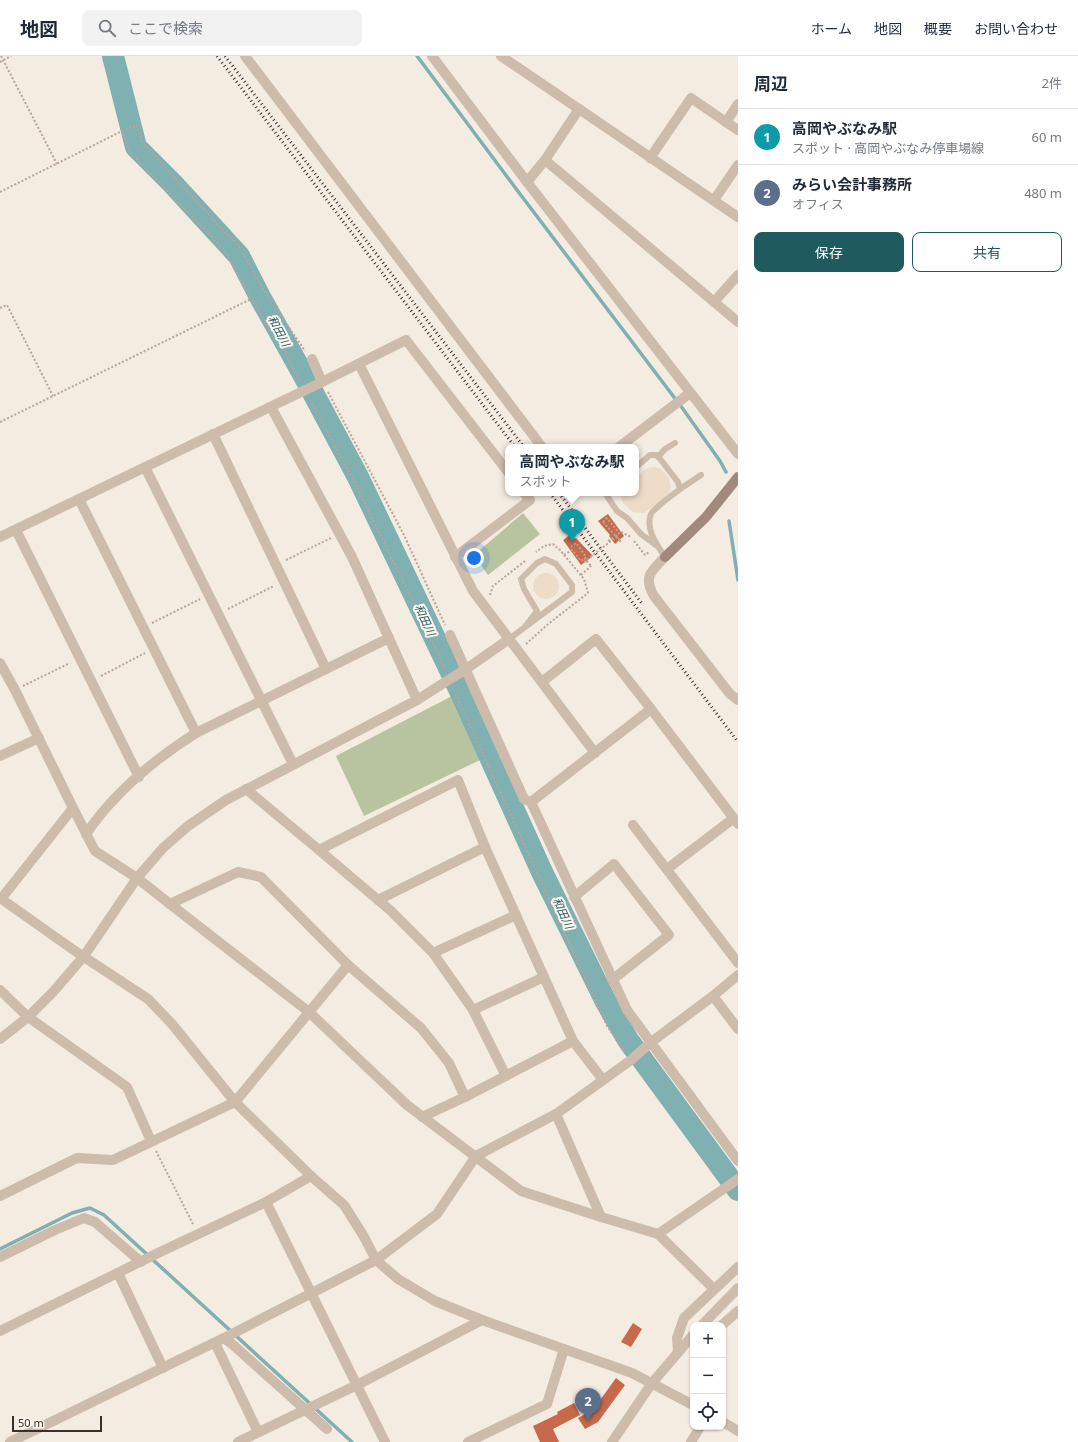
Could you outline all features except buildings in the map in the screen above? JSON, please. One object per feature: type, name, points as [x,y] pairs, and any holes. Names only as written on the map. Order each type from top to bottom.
[{"type":"main road","points":[[665,557],[706,517],[738,477]]},
{"type":"street","points":[[246,56],[540,444]]},
{"type":"street","points":[[432,56],[687,395],[738,454]]},
{"type":"street","points":[[501,56],[738,216]]},
{"type":"street","points":[[650,158],[691,98],[738,130]]},
{"type":"street","points":[[726,122],[738,104]]},
{"type":"street","points":[[527,182],[545,160],[579,109]]},
{"type":"street","points":[[545,160],[738,322]]},
{"type":"street","points":[[714,200],[738,165]]},
{"type":"street","points":[[714,302],[738,275]]},
{"type":"street","points":[[0,537],[271,407],[406,340],[505,468]]},
{"type":"street","points":[[312,360],[322,382]]},
{"type":"street","points":[[359,364],[473,591],[595,753]]},
{"type":"street","points":[[623,444],[687,395]]},
{"type":"street","points":[[271,407],[352,558],[417,700]]},
{"type":"street","points":[[214,434],[326,669]]},
{"type":"street","points":[[145,467],[293,764]]},
{"type":"street","points":[[455,557],[530,500],[527,496]]},
{"type":"street","points":[[79,499],[196,732]]},
{"type":"street","points":[[16,530],[139,777]]},
{"type":"street","points":[[665,557],[653,568],[649,578],[649,587],[654,596],[730,694],[738,700]]},
{"type":"street","points":[[450,635],[524,799],[531,802],[627,1010],[647,1046],[738,1160]]},
{"type":"street","points":[[86,834],[113,800],[159,758],[196,732],[389,638]]},
{"type":"street","points":[[0,1039],[28,1017],[53,992],[84,956],[137,878],[163,848],[188,826],[226,800],[417,700],[465,670],[509,639]]},
{"type":"street","points":[[542,682],[596,639],[736,821],[667,869]]},
{"type":"street","points":[[0,662],[95,851],[137,878],[309,1012],[407,1105],[521,1191],[658,1234],[714,1289]]},
{"type":"street","points":[[531,802],[651,709]]},
{"type":"street","points":[[0,756],[39,738]]},
{"type":"street","points":[[319,850],[458,780],[485,847],[574,1041],[604,1080]]},
{"type":"street","points":[[246,789],[390,910],[433,953],[473,1010],[506,1076]]},
{"type":"street","points":[[73,808],[0,898],[148,999],[172,1024],[235,1102],[311,1176],[344,1205],[363,1235],[376,1260],[398,1279],[435,1301],[482,1320],[632,1373],[690,1403]]},
{"type":"street","points":[[633,825],[738,963]]},
{"type":"street","points":[[378,900],[485,847]]},
{"type":"street","points":[[574,897],[614,864],[669,935],[612,980]]},
{"type":"street","points":[[170,904],[238,872],[261,877],[348,966],[421,1028],[449,1064],[465,1097]]},
{"type":"street","points":[[433,953],[516,914]]},
{"type":"street","points":[[0,1196],[77,1158],[113,1160],[235,1102],[348,966]]},
{"type":"street","points":[[10,1442],[241,1330],[376,1260],[438,1214],[476,1156],[556,1114],[604,1080],[738,975]]},
{"type":"street","points":[[473,1010],[544,977]]},
{"type":"street","points":[[0,990],[28,1017],[127,1087],[151,1142]]},
{"type":"street","points":[[713,996],[738,1029]]},
{"type":"street","points":[[422,1117],[465,1097],[574,1041]]},
{"type":"street","points":[[556,1114],[601,1217]]},
{"type":"street","points":[[0,1332],[158,1253],[266,1202],[311,1176]]},
{"type":"street","points":[[658,1234],[738,1179]]},
{"type":"street","points":[[266,1202],[385,1442]]},
{"type":"street","points":[[0,1257],[55,1230],[84,1218],[95,1222],[141,1262]]},
{"type":"street","points":[[678,1352],[677,1338],[684,1318],[738,1267]]},
{"type":"street","points":[[118,1274],[163,1368]]},
{"type":"street","points":[[705,1322],[738,1288]]},
{"type":"street","points":[[726,1323],[736,1317]]},
{"type":"street","points":[[238,1442],[356,1385],[482,1320]]},
{"type":"street","points":[[612,1442],[652,1383],[690,1338]]},
{"type":"street","points":[[222,1339],[232,1344],[327,1428]]},
{"type":"street","points":[[222,1339],[258,1432]]},
{"type":"street","points":[[468,1442],[547,1404],[564,1349]]},
{"type":"street","points":[[726,1424],[738,1431]]},
{"type":"street","points":[[691,1442],[698,1430]]},
{"type":"lane","points":[[658,457],[665,449],[675,443]]},
{"type":"lane","points":[[639,465],[650,456],[657,455],[678,482],[680,488]]},
{"type":"lane","points":[[656,545],[649,523],[652,512],[680,488],[700,475]]},
{"type":"lane","points":[[607,496],[617,511],[627,518],[641,534],[656,545],[665,557]]},
{"type":"lane","points":[[509,639],[543,615],[572,592],[572,585],[556,564],[545,559],[537,563],[521,579],[528,599],[537,611],[524,628]]},
{"type":"path","points":[[1,56],[1,61],[57,164]]},
{"type":"path","points":[[1,61],[11,56]]},
{"type":"path","points":[[0,192],[137,124],[142,142],[239,246],[265,292],[302,348],[312,360]]},
{"type":"path","points":[[122,131],[129,151],[225,251],[251,299]]},
{"type":"path","points":[[0,308],[7,305],[53,396]]},
{"type":"path","points":[[322,382],[404,535],[450,635]]},
{"type":"path","points":[[621,542],[603,522],[607,518],[619,533],[621,532],[631,537],[645,555],[649,552]]},
{"type":"path","points":[[564,555],[572,550],[581,561],[586,559],[619,533]]},
{"type":"path","points":[[276,565],[339,534]]},
{"type":"path","points":[[608,541],[616,536]]},
{"type":"path","points":[[571,547],[576,543],[591,566],[580,575]]},
{"type":"path","points":[[528,643],[547,625],[588,593],[584,580],[553,544],[544,546],[533,555]]},
{"type":"path","points":[[492,601],[490,594],[493,586],[527,559]]},
{"type":"path","points":[[218,614],[284,581]]},
{"type":"path","points":[[144,627],[209,595]]},
{"type":"path","points":[[91,681],[155,649]]},
{"type":"path","points":[[15,690],[80,658]]},
{"type":"path","points":[[151,1142],[198,1234]]},
{"type":"green space","points":[[523,513],[540,534],[488,575],[474,555]]},
{"type":"green space","points":[[452,696],[482,759],[364,816],[336,756]]},
{"type":"shaded area","points":[[656,467],[662,470],[669,478],[671,488],[669,493],[664,498],[644,513],[633,512],[623,503],[621,496],[639,496],[639,475],[647,468]]},
{"type":"shaded area","points":[[546,573],[555,577],[559,586],[555,595],[546,599],[537,595],[533,586],[537,577]]},
{"type":"waterway","name":"和田川","points":[[113,56],[136,147],[172,183],[239,256],[358,477],[461,693],[542,872],[605,1000],[628,1040],[738,1190]]},
{"type":"waterway","points":[[417,56],[683,409],[720,461],[726,472]]},
{"type":"waterway","points":[[729,521],[738,580]]},
{"type":"waterway","points":[[0,1249],[72,1213],[90,1208],[104,1215],[352,1442]]},
{"type":"railway","points":[[217,56],[513,444]]},
{"type":"railway","points":[[225,56],[522,444]]},
{"type":"railway","points":[[552,496],[738,742]]},
{"type":"railway","points":[[561,496],[643,605]]},
{"type":"place","name":"高岡やぶなみ駅","points":[[572,542]]},
{"type":"place","name":"みらい会計事務所","points":[[588,1421]]}]
